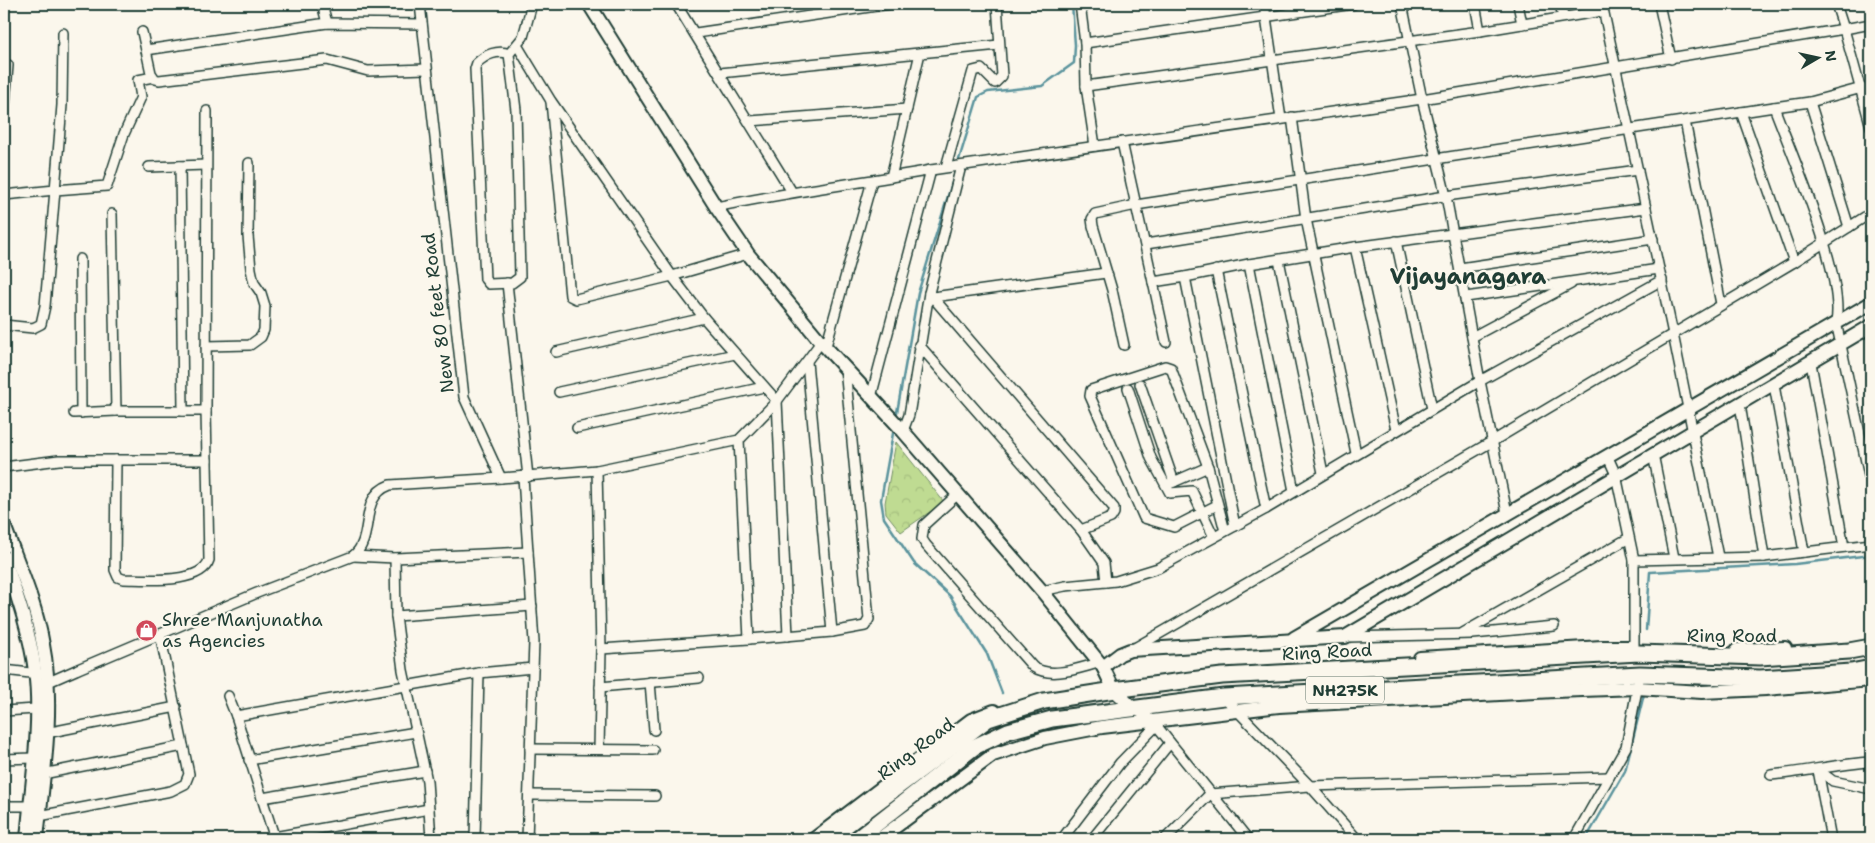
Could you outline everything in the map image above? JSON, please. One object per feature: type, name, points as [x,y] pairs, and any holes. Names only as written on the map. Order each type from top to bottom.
[{"type":"highway","name":"Ring Road","points":[[828,839],[988,719],[1044,701],[1112,687],[1247,675],[1665,651],[1760,658],[1849,651],[1871,647]]},
{"type":"highway","name":"Ring Road","points":[[857,839],[974,747],[1008,731],[1052,719],[1132,707],[1224,697],[1760,678],[1851,672],[1871,668]]},
{"type":"street","points":[[322,4],[327,23]]},
{"type":"street","name":"New 80 feet Road","points":[[420,4],[464,397],[501,478]]},
{"type":"street","points":[[509,54],[518,45],[522,37],[532,4]]},
{"type":"street","points":[[589,4],[716,207],[748,254],[824,344],[1042,590],[1101,665],[1112,687],[1132,707],[1154,723],[1248,839]]},
{"type":"street","points":[[676,4],[750,121],[792,192]]},
{"type":"street","points":[[696,34],[890,4]]},
{"type":"street","points":[[946,168],[973,71],[981,69],[995,82],[1002,76],[997,4]]},
{"type":"street","points":[[1080,4],[1085,43],[1086,86],[1095,146]]},
{"type":"street","points":[[1264,4],[1281,119]]},
{"type":"street","points":[[1085,43],[1354,4]]},
{"type":"street","points":[[1402,4],[1422,99],[1446,196],[1480,381],[1507,513]]},
{"type":"street","points":[[1475,4],[1480,31]]},
{"type":"street","points":[[1518,4],[1522,24]]},
{"type":"street","points":[[1560,4],[1563,17]]},
{"type":"street","points":[[1662,4],[1671,59]]},
{"type":"street","points":[[1836,4],[1862,88],[1871,127]]},
{"type":"street","points":[[1086,86],[1480,31],[1563,17],[1602,7],[1662,280],[1718,557]]},
{"type":"street","points":[[146,50],[327,23],[422,24]]},
{"type":"street","points":[[716,207],[792,192],[872,181],[932,170],[1422,99],[1616,66],[1671,59],[1871,24]]},
{"type":"street","points":[[142,32],[152,77]]},
{"type":"street","points":[[4,325],[33,328],[41,324],[43,320],[62,105],[63,33]]},
{"type":"street","points":[[518,45],[551,101],[672,276],[704,318],[777,401],[788,636]]},
{"type":"street","points":[[720,73],[999,45]]},
{"type":"street","points":[[505,52],[509,54],[516,110],[520,273],[517,281],[489,284],[485,279],[475,69],[477,62],[489,55],[505,52]]},
{"type":"street","points":[[891,177],[920,53]]},
{"type":"street","points":[[4,195],[107,186],[124,134],[141,97],[138,80],[152,77],[159,80],[327,60],[368,71],[426,69]]},
{"type":"street","points":[[4,118],[8,65]]},
{"type":"street","points":[[1124,345],[1093,226],[1093,216],[1099,212],[1301,179],[1810,102],[1862,88]]},
{"type":"street","points":[[551,101],[570,296],[576,299],[672,276],[748,254]]},
{"type":"street","points":[[1810,102],[1849,227]]},
{"type":"street","points":[[1774,107],[1824,242],[1836,296],[1836,322],[1871,485]]},
{"type":"street","points":[[750,121],[907,109]]},
{"type":"street","points":[[116,460],[116,570],[118,577],[122,579],[183,578],[201,572],[207,566],[209,560],[206,411],[207,111]]},
{"type":"street","points":[[1741,112],[1794,262]]},
{"type":"street","points":[[1292,117],[1306,219],[1356,453]]},
{"type":"street","points":[[1685,121],[1721,304]]},
{"type":"street","points":[[1122,142],[1146,244],[1166,342]]},
{"type":"street","points":[[206,346],[250,345],[261,337],[264,330],[265,306],[261,293],[254,283],[248,236],[250,163]]},
{"type":"street","points":[[149,167],[206,165]]},
{"type":"street","points":[[180,166],[183,411]]},
{"type":"street","points":[[903,431],[909,416],[919,344],[961,166]]},
{"type":"street","points":[[871,397],[932,170]]},
{"type":"street","points":[[1146,244],[1446,196],[1638,170]]},
{"type":"street","points":[[353,556],[363,546],[368,509],[382,488],[390,485],[526,477],[597,470],[738,440],[777,401],[807,362],[824,344],[872,181]]},
{"type":"street","points":[[1153,282],[1249,264],[1453,232],[1646,208]]},
{"type":"street","points":[[958,494],[924,525],[922,539],[926,545],[1033,667],[1046,673],[1101,665],[1493,441],[1794,262],[1871,213]]},
{"type":"street","points":[[112,214],[116,411]]},
{"type":"street","points":[[1460,268],[1653,239]]},
{"type":"street","points":[[1396,241],[1432,409]]},
{"type":"street","points":[[1355,247],[1396,430]]},
{"type":"street","points":[[80,259],[77,413],[206,411]]},
{"type":"street","points":[[1279,260],[1323,473]]},
{"type":"street","points":[[1249,264],[1294,490]]},
{"type":"street","points":[[1216,270],[1266,509]]},
{"type":"street","points":[[1466,297],[1659,270]]},
{"type":"street","points":[[931,295],[1106,274]]},
{"type":"street","points":[[1184,277],[1234,526]]},
{"type":"street","points":[[1042,590],[1106,582],[1142,574],[1158,568],[1266,509],[1294,490],[1480,381],[1662,280]]},
{"type":"street","points":[[1472,337],[1576,281]]},
{"type":"street","points":[[507,283],[526,477],[532,606],[533,668],[527,839]]},
{"type":"street","points":[[931,295],[1114,508],[1111,518],[1081,530]]},
{"type":"street","points":[[1292,639],[1871,303]]},
{"type":"street","points":[[556,352],[704,318]]},
{"type":"street","points":[[1345,637],[1616,475],[1774,385],[1871,326]]},
{"type":"street","points":[[919,344],[1081,530],[1104,563],[1106,582]]},
{"type":"street","points":[[559,392],[735,354]]},
{"type":"street","points":[[807,362],[832,632]]},
{"type":"street","points":[[1811,363],[1844,547]]},
{"type":"street","points":[[1217,505],[1170,528],[1144,518],[1090,396],[1090,390],[1169,366],[1208,467],[1218,498],[1217,505],[1225,531]]},
{"type":"street","points":[[601,649],[788,636],[832,632],[865,626],[870,619],[845,367]]},
{"type":"street","points":[[1774,385],[1804,552]]},
{"type":"street","points":[[577,428],[764,387]]},
{"type":"street","points":[[1170,484],[1148,448],[1129,392],[1141,388],[1160,443],[1170,484],[1172,494],[1192,490],[1214,537]]},
{"type":"street","points":[[1740,404],[1764,556]]},
{"type":"street","points":[[738,440],[750,639]]},
{"type":"street","points":[[1148,448],[1160,443]]},
{"type":"street","points":[[1653,454],[1674,558]]},
{"type":"street","points":[[1607,455],[1616,475],[1634,560],[1634,647]]},
{"type":"street","points":[[4,467],[58,460],[207,460]]},
{"type":"street","points":[[1170,484],[1208,467]]},
{"type":"street","points":[[597,470],[601,649],[599,748]]},
{"type":"street","points":[[1519,506],[1535,524]]},
{"type":"street","points":[[4,525],[37,619],[46,733],[37,839]]},
{"type":"street","points":[[1461,634],[1629,538]]},
{"type":"street","points":[[1634,560],[1764,556],[1871,544]]},
{"type":"street","points":[[4,670],[41,679],[77,669],[257,593],[353,556],[395,558],[528,552]]},
{"type":"street","points":[[4,557],[23,612],[41,679],[36,709],[27,839]]},
{"type":"street","points":[[395,558],[396,616],[406,685],[425,771],[430,839]]},
{"type":"street","points":[[396,616],[532,606]]},
{"type":"street","points":[[1130,650],[1292,639],[1461,634],[1554,626]]},
{"type":"street","points":[[39,816],[178,788],[186,784],[189,774],[160,634]]},
{"type":"street","points":[[814,839],[971,720],[1050,695],[1276,666],[1583,648],[1634,647],[1665,651],[1742,650],[1830,647],[1871,641]]},
{"type":"street","points":[[236,716],[479,673],[533,668]]},
{"type":"street","points":[[474,839],[479,673]]},
{"type":"street","points":[[600,687],[698,678]]},
{"type":"street","points":[[879,839],[993,755],[1045,738],[1237,710],[1464,696],[1638,681],[1711,691],[1809,687],[1871,680]]},
{"type":"street","points":[[1537,839],[1574,839],[1626,747],[1638,681]]},
{"type":"street","points":[[650,682],[654,730]]},
{"type":"street","points":[[228,696],[274,838],[429,809]]},
{"type":"street","points":[[1224,697],[1310,786],[1357,839]]},
{"type":"street","points":[[46,733],[176,707]]},
{"type":"street","points":[[4,710],[36,709]]},
{"type":"street","points":[[1062,839],[1120,763],[1154,723]]},
{"type":"street","points":[[249,760],[416,732]]},
{"type":"street","points":[[1092,839],[1170,743]]},
{"type":"street","points":[[43,774],[183,746]]},
{"type":"street","points":[[530,748],[654,750]]},
{"type":"street","points":[[4,759],[33,758]]},
{"type":"street","points":[[1771,775],[1818,770],[1826,766],[1871,762]]},
{"type":"street","points":[[1818,770],[1833,781],[1871,789]]},
{"type":"street","points":[[1818,770],[1831,839]]},
{"type":"street","points":[[262,798],[425,771]]},
{"type":"street","points":[[1165,839],[1210,794],[1310,786],[1610,777]]},
{"type":"street","points":[[529,795],[655,796]]},
{"type":"street","points":[[4,806],[30,806]]},
{"type":"green space","points":[[896,442],[944,502],[901,532],[886,513],[885,503]]},
{"type":"waterway","points":[[958,163],[978,97],[988,92],[1042,86],[1074,63],[1075,45],[1072,4]]},
{"type":"waterway","points":[[896,418],[918,293],[955,173]]},
{"type":"waterway","points":[[894,428],[881,500],[884,518],[914,563],[950,596],[987,654],[1002,693]]},
{"type":"waterway","points":[[1646,630],[1650,572],[1795,564],[1871,555]]},
{"type":"waterway","points":[[1586,839],[1625,771],[1644,694]]},
{"type":"place","name":"Shree Manjunatha as Agencies","points":[[146,630]]},
{"type":"district","name":"Vijayanagara","points":[[1468,276]]}]
